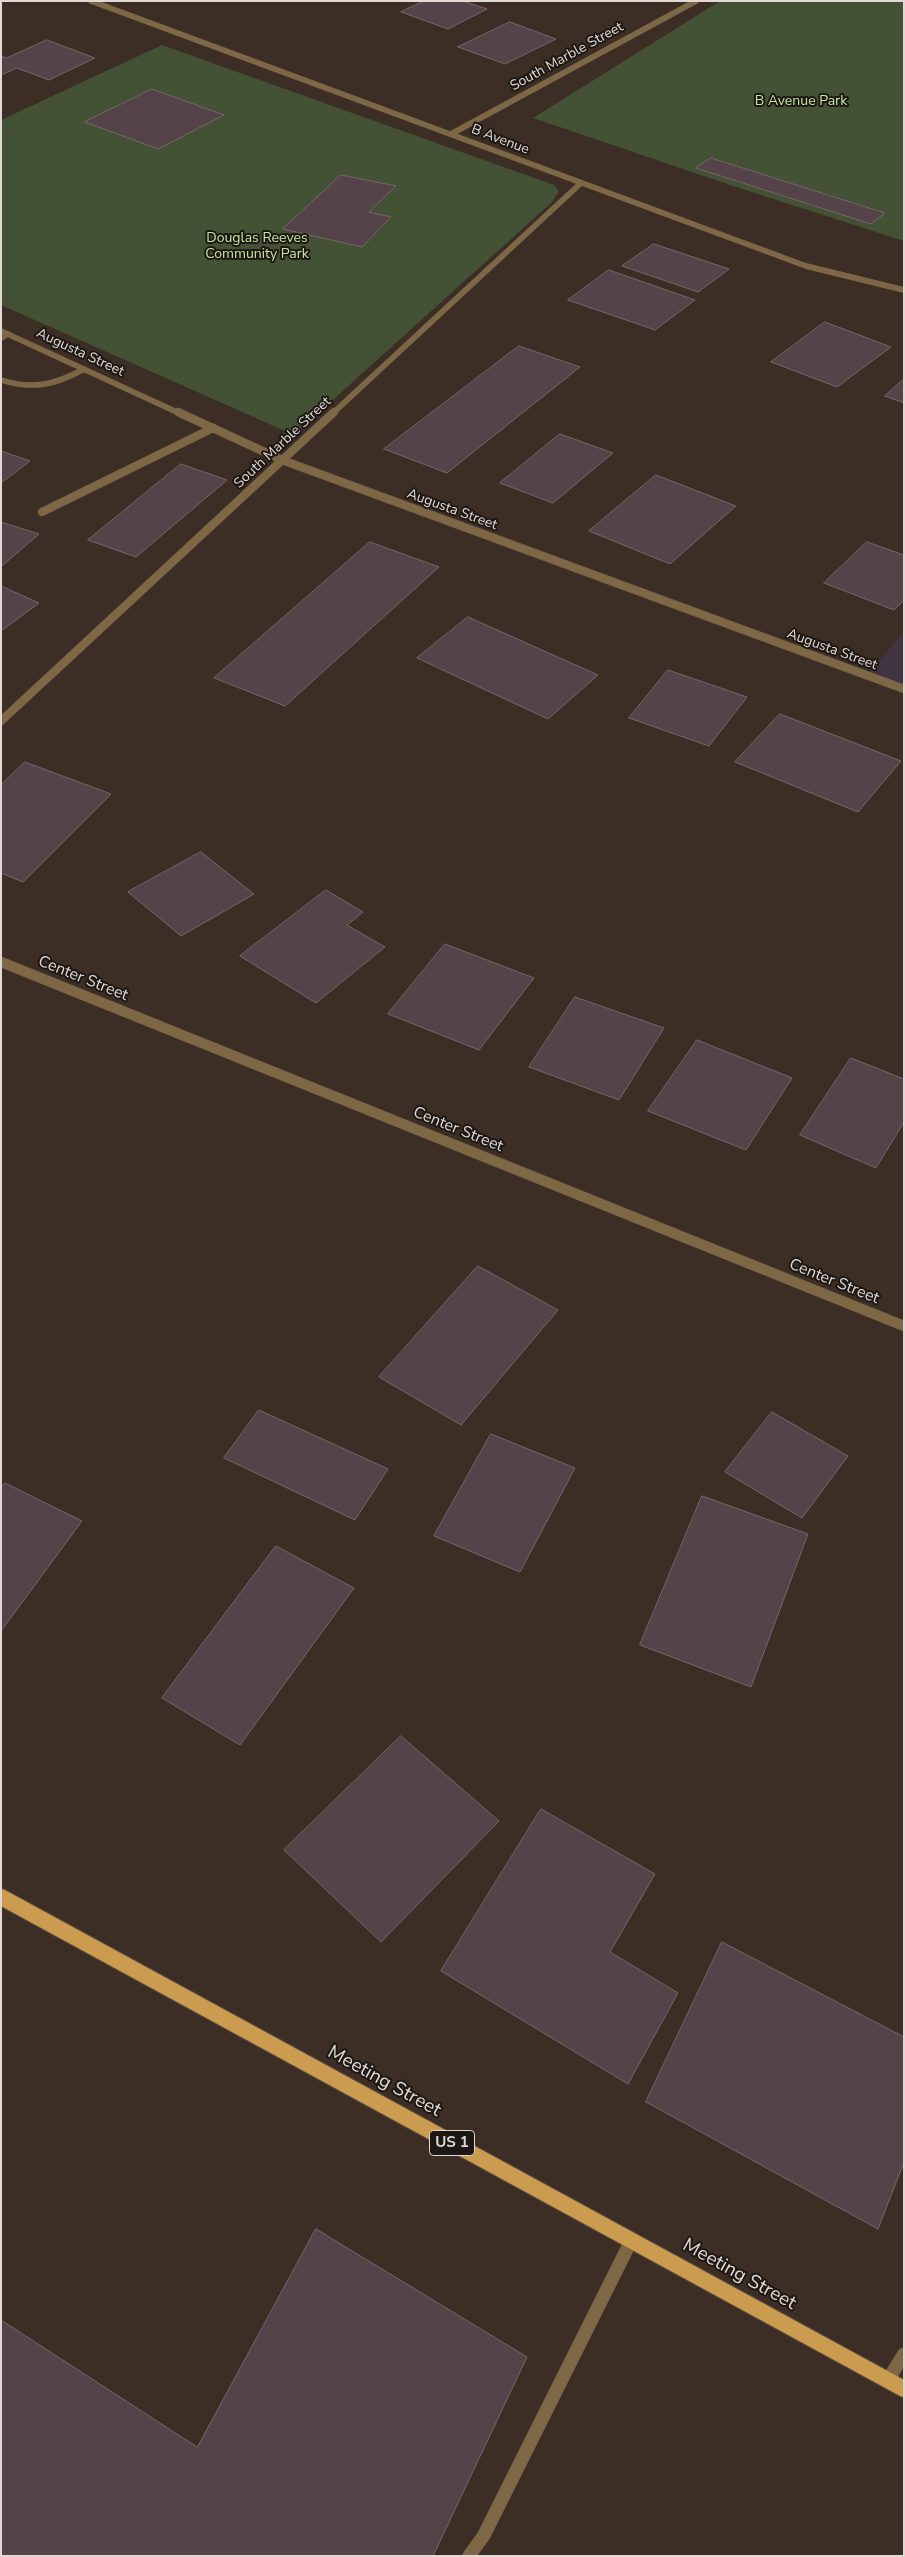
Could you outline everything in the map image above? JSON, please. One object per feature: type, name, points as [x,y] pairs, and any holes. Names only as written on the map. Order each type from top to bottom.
[{"type":"main road","name":"Meeting Street","points":[[1,1897],[904,2389]]},
{"type":"street","name":"B Avenue","points":[[91,1],[806,266],[904,290]]},
{"type":"street","name":"South Marble Street","points":[[451,134],[696,1]]},
{"type":"street","name":"South Marble Street","points":[[1,721],[581,183]]},
{"type":"street","name":"Augusta Street","points":[[5,332],[282,460],[904,690]]},
{"type":"street","points":[[1,338],[5,332]]},
{"type":"street","points":[[1,380],[14,385],[41,388],[59,384],[84,369]]},
{"type":"street","points":[[42,512],[213,428]]},
{"type":"street","name":"Center Street","points":[[1,962],[904,1326]]},
{"type":"street","points":[[469,2556],[484,2535],[631,2241]]},
{"type":"street","points":[[888,2380],[904,2354]]},
{"type":"shaded area","points":[[904,631],[904,689],[866,676]]},
{"type":"green space","name":"B Avenue Park","points":[[720,1],[904,2],[904,241],[736,187],[533,118]]},
{"type":"green space","name":"Douglas Reeves Community Park","points":[[162,45],[554,185],[559,191],[552,202],[294,435],[1,305],[1,120]]},
{"type":"building","points":[[424,1],[463,1],[487,9],[448,29],[401,12]]},
{"type":"building","points":[[510,22],[556,39],[505,64],[458,47]]},
{"type":"building","points":[[47,40],[95,58],[49,80],[17,68],[1,75],[1,56],[6,58]]},
{"type":"building","points":[[152,89],[224,115],[158,149],[85,122]]},
{"type":"building","points":[[711,158],[885,213],[871,224],[696,168]]},
{"type":"building","points":[[341,175],[396,186],[369,212],[391,217],[362,247],[283,229]]},
{"type":"building","points":[[654,244],[729,269],[698,292],[622,266]]},
{"type":"building","points":[[609,270],[695,300],[655,330],[568,300]]},
{"type":"building","points":[[825,322],[891,347],[837,387],[771,362]]},
{"type":"building","points":[[519,346],[580,367],[447,473],[384,449]]},
{"type":"building","points":[[904,379],[904,403],[885,396]]},
{"type":"building","points":[[560,434],[613,453],[553,503],[500,483]]},
{"type":"building","points":[[1,451],[30,461],[1,483]]},
{"type":"building","points":[[181,464],[227,480],[136,557],[88,540]]},
{"type":"building","points":[[656,475],[736,506],[670,564],[589,531]]},
{"type":"building","points":[[1,522],[39,534],[3,565],[1,565]]},
{"type":"building","points":[[370,542],[439,567],[285,706],[214,678]]},
{"type":"building","points":[[867,542],[904,555],[904,600],[894,610],[824,583]]},
{"type":"building","points":[[1,586],[39,603],[1,631]]},
{"type":"building","points":[[468,617],[598,675],[548,719],[417,658]]},
{"type":"building","points":[[668,670],[747,697],[709,746],[629,718]]},
{"type":"building","points":[[780,714],[901,761],[858,812],[735,762]]},
{"type":"building","points":[[25,762],[111,794],[23,882],[1,873],[1,785]]},
{"type":"building","points":[[201,852],[254,894],[181,936],[128,892]]},
{"type":"building","points":[[326,890],[363,912],[347,925],[385,947],[316,1003],[240,956]]},
{"type":"building","points":[[445,944],[534,978],[479,1050],[388,1014]]},
{"type":"building","points":[[575,997],[664,1028],[619,1100],[529,1067]]},
{"type":"building","points":[[697,1040],[792,1078],[746,1150],[648,1111]]},
{"type":"building","points":[[851,1058],[904,1079],[904,1122],[876,1168],[800,1135]]},
{"type":"building","points":[[478,1266],[558,1310],[461,1425],[379,1377]]},
{"type":"building","points":[[259,1410],[388,1469],[355,1520],[224,1458]]},
{"type":"building","points":[[772,1412],[848,1456],[802,1518],[725,1472]]},
{"type":"building","points":[[491,1434],[575,1468],[520,1572],[434,1536]]},
{"type":"building","points":[[5,1483],[82,1521],[1,1631],[1,1488]]},
{"type":"building","points":[[702,1496],[808,1534],[751,1687],[640,1645]]},
{"type":"building","points":[[276,1546],[354,1588],[240,1745],[162,1698]]},
{"type":"building","points":[[401,1736],[499,1821],[381,1942],[284,1850]]},
{"type":"building","points":[[541,1809],[655,1874],[610,1952],[678,1993],[628,2084],[441,1971]]},
{"type":"building","points":[[722,1942],[904,2037],[904,2162],[878,2229],[646,2102]]},
{"type":"building","points":[[316,2229],[527,2357],[433,2556],[1,2556],[1,2320],[197,2447]]}]
